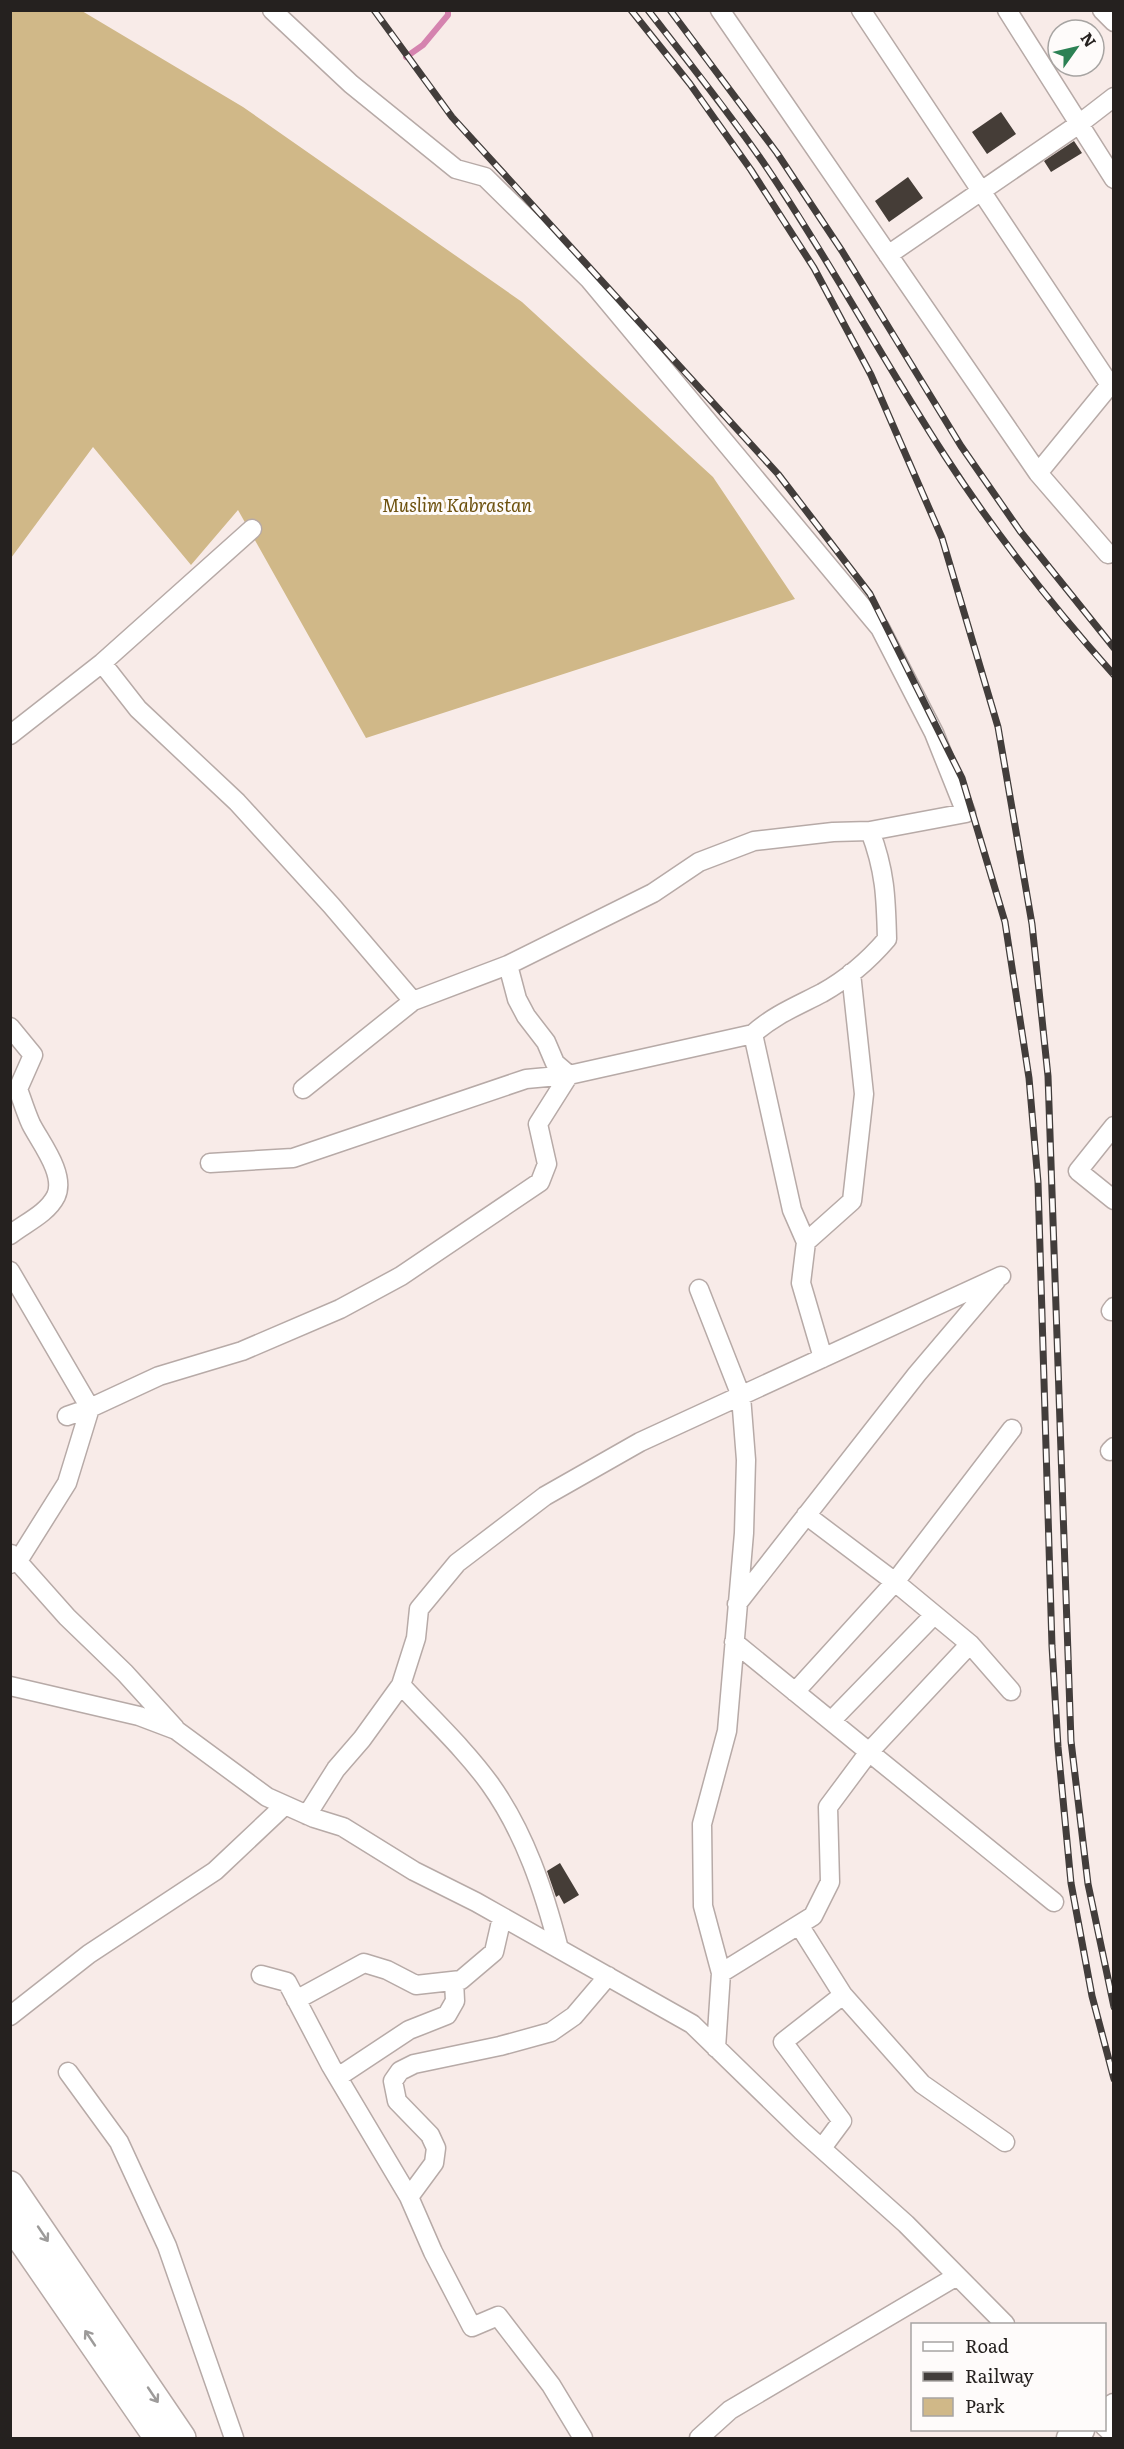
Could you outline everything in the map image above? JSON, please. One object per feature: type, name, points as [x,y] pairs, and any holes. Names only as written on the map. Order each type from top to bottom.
[{"type":"main road","points":[[10,2185],[182,2439]]},
{"type":"main road","points":[[10,2223],[159,2439]]},
{"type":"street","points":[[272,10],[351,84],[456,169],[484,177],[589,279],[880,628],[934,733],[966,813],[870,831],[754,841],[699,862],[653,893],[508,965],[413,1001],[303,1089]]},
{"type":"street","points":[[720,10],[1038,473],[1112,555]]},
{"type":"street","points":[[861,10],[1112,382],[1038,473]]},
{"type":"street","points":[[1007,10],[1113,179]]},
{"type":"street","points":[[1102,10],[1113,22]]},
{"type":"street","points":[[888,255],[1079,124],[1113,97]]},
{"type":"street","points":[[10,735],[102,663],[252,529]]},
{"type":"street","points":[[102,663],[138,709],[252,819],[331,905],[413,1001]]},
{"type":"street","points":[[210,1163],[293,1158],[526,1079],[569,1075],[753,1034],[769,1020],[824,992],[851,973],[871,957],[887,939],[886,896],[881,858],[870,831]]},
{"type":"street","points":[[508,965],[518,999],[526,1016],[546,1042],[555,1063],[569,1075]]},
{"type":"street","points":[[806,1242],[852,1201],[864,1094],[851,973]]},
{"type":"street","points":[[10,1027],[33,1055],[18,1089],[31,1123],[52,1160],[59,1184],[56,1195],[45,1210],[10,1235]]},
{"type":"street","points":[[753,1034],[792,1210],[806,1242],[801,1283],[824,1358]]},
{"type":"street","points":[[67,1416],[90,1408],[159,1376],[242,1351],[340,1309],[401,1276],[501,1211],[540,1182],[547,1164],[538,1124],[569,1075]]},
{"type":"street","points":[[1113,1126],[1078,1171],[1113,1200]]},
{"type":"street","points":[[10,1271],[90,1408],[67,1483],[13,1560],[125,1673],[176,1730],[267,1797],[307,1815],[343,1827],[414,1872],[502,1917],[692,2024],[822,2148],[906,2224],[1003,2323]]},
{"type":"street","points":[[307,1815],[336,1769],[362,1739],[400,1685],[416,1638],[419,1609],[457,1563],[545,1496],[640,1442],[1000,1276],[917,1374],[737,1605]]},
{"type":"street","points":[[699,1289],[741,1396],[746,1460],[744,1533],[727,1731],[702,1824],[703,1906],[721,1973],[716,2048]]},
{"type":"street","points":[[795,1692],[895,1582],[1012,1429]]},
{"type":"street","points":[[806,1515],[895,1582],[970,1644],[1011,1691]]},
{"type":"street","points":[[831,1721],[934,1615]]},
{"type":"street","points":[[734,1642],[1054,1902]]},
{"type":"street","points":[[721,1973],[813,1916],[830,1882],[828,1808],[869,1752],[970,1644]]},
{"type":"street","points":[[400,1685],[489,1783],[511,1817],[545,1895],[559,1949]]},
{"type":"street","points":[[10,1686],[139,1716],[176,1730]]},
{"type":"street","points":[[10,2016],[89,1954],[215,1870],[285,1805]]},
{"type":"street","points":[[296,2000],[364,1963],[387,1970],[416,1985],[461,1980],[494,1952],[502,1917]]},
{"type":"street","points":[[799,1925],[843,1995],[922,2084],[1005,2142]]},
{"type":"street","points":[[261,1975],[287,1982],[338,2077],[409,2197],[433,2252],[472,2326],[498,2316],[551,2385],[583,2439]]},
{"type":"street","points":[[409,2197],[434,2163],[436,2148],[430,2135],[397,2101],[393,2081],[400,2072],[414,2064],[510,2044],[552,2032],[574,2016],[608,1976]]},
{"type":"street","points":[[338,2077],[409,2030],[447,2015],[455,2001],[454,1981]]},
{"type":"street","points":[[822,2148],[842,2121],[783,2042],[843,1995]]},
{"type":"street","points":[[68,2072],[119,2142],[167,2246],[234,2439]]},
{"type":"street","points":[[699,2439],[730,2410],[957,2276]]},
{"type":"green space","name":"Muslim Kabrastan","points":[[11,11],[82,11],[243,107],[522,302],[713,477],[795,599],[366,738],[238,510],[191,565],[93,447],[11,558]]},
{"type":"building","points":[[1001,112],[1016,134],[987,154],[972,132]]},
{"type":"building","points":[[1074,141],[1082,153],[1051,172],[1044,161]]},
{"type":"building","points":[[908,177],[923,198],[889,222],[875,201]]},
{"type":"building","points":[[560,1863],[579,1895],[564,1904],[559,1895],[556,1897],[547,1871]]},
{"type":"waterway","points":[[406,57],[423,45],[448,15],[448,10]]},
{"type":"railway","points":[[374,10],[452,117],[778,474],[870,594],[962,778],[1005,922],[1029,1078],[1038,1182],[1052,1646],[1058,1747],[1071,1883],[1092,1996],[1114,2079]]},
{"type":"railway","points":[[631,10],[690,84],[751,170],[814,268],[871,375],[942,538],[998,727],[1032,924],[1048,1076],[1071,1741],[1088,1884],[1114,2007]]},
{"type":"railway","points":[[648,10],[763,162],[810,234],[945,456],[984,513],[1046,596],[1114,675]]},
{"type":"railway","points":[[670,10],[777,153],[842,251],[961,446],[1020,531],[1114,648]]}]
